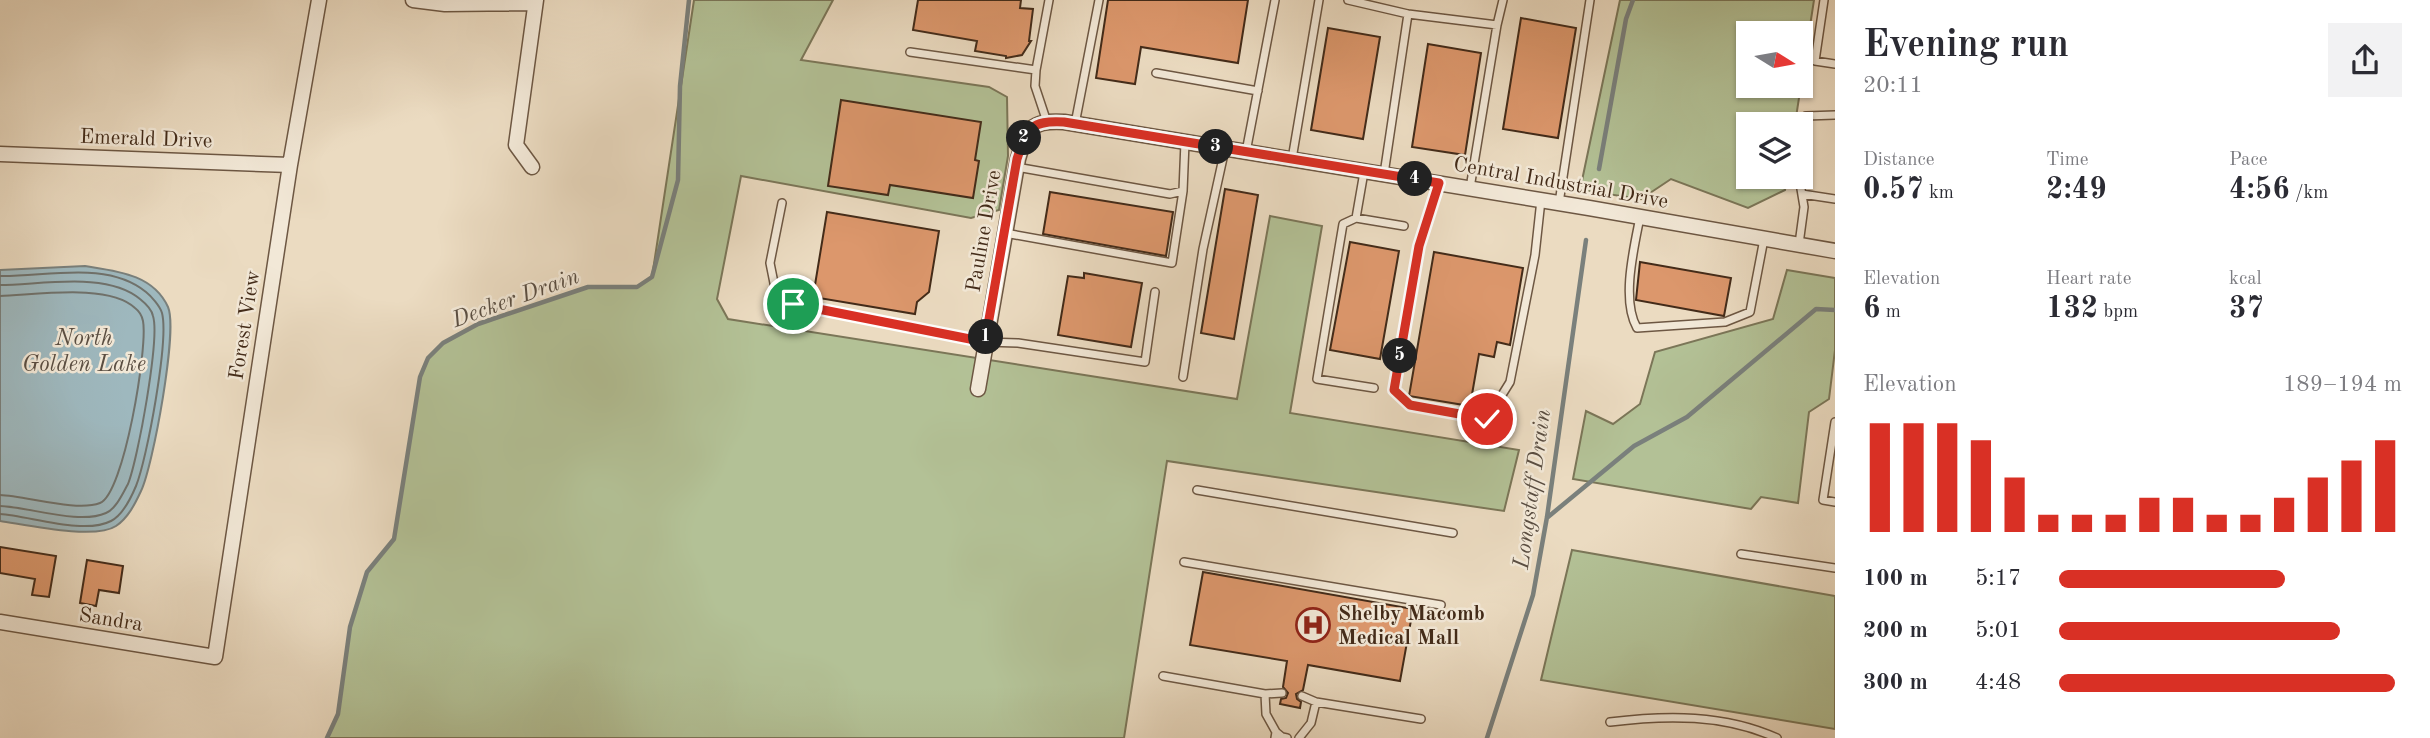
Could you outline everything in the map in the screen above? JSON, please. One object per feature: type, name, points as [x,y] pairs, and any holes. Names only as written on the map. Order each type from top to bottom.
[{"type":"street","name":"Forest View","points":[[215,657],[290,165],[319,0]]},
{"type":"street","points":[[413,0],[445,4],[536,2],[516,145],[532,167]]},
{"type":"street","name":"Central Industrial Drive","points":[[1032,126],[1047,122],[1075,124],[1185,141],[1835,251]]},
{"type":"street","name":"Pauline Drive","points":[[978,389],[1016,167],[1024,139],[1032,126]]},
{"type":"street","name":"Emerald Drive","points":[[0,154],[290,165]]},
{"type":"street","name":"Sandra","points":[[0,622],[215,657]]},
{"type":"lane","points":[[1047,122],[1035,86],[1049,0]]},
{"type":"lane","points":[[1075,124],[1099,0]]},
{"type":"lane","points":[[1246,152],[1275,0]]},
{"type":"lane","points":[[1292,159],[1319,0]]},
{"type":"lane","points":[[1348,0],[1408,14],[1497,25]]},
{"type":"lane","points":[[1470,188],[1503,0]]},
{"type":"lane","points":[[1559,203],[1590,0]]},
{"type":"lane","points":[[1824,0],[1815,61],[1835,64]]},
{"type":"lane","points":[[1384,174],[1408,14]]},
{"type":"lane","points":[[910,52],[1036,70]]},
{"type":"lane","points":[[1156,73],[1258,91]]},
{"type":"lane","points":[[1813,116],[1835,115]]},
{"type":"lane","points":[[1004,233],[1172,263],[1184,191],[1185,141]]},
{"type":"lane","points":[[1183,377],[1203,249],[1226,148]]},
{"type":"lane","points":[[1016,167],[1170,194],[1184,191]]},
{"type":"lane","points":[[1356,218],[1364,171]]},
{"type":"lane","points":[[1439,183],[1419,246],[1394,390],[1410,405],[1487,419],[1510,382],[1535,255],[1541,200]]},
{"type":"lane","points":[[1799,245],[1804,207],[1801,189]]},
{"type":"lane","points":[[1802,194],[1835,199]]},
{"type":"lane","points":[[782,203],[770,263],[775,288],[793,304],[985,342],[1018,343],[1145,362],[1155,292]]},
{"type":"lane","points":[[1640,217],[1631,266],[1631,317],[1637,328],[1725,322],[1750,312],[1765,239]]},
{"type":"lane","points":[[1374,388],[1317,379],[1343,225],[1356,218],[1404,226]]},
{"type":"lane","points":[[1835,422],[1823,500],[1835,502]]},
{"type":"lane","points":[[1197,490],[1453,533]]},
{"type":"lane","points":[[1741,554],[1835,568]]},
{"type":"lane","points":[[1184,562],[1441,605]]},
{"type":"lane","points":[[1163,676],[1265,694],[1282,693]]},
{"type":"lane","points":[[1265,694],[1266,715],[1276,735],[1287,738]]},
{"type":"lane","points":[[1303,696],[1316,702],[1421,719]]},
{"type":"lane","points":[[1297,737],[1311,723],[1316,702]]},
{"type":"lane","points":[[1610,722],[1661,716],[1732,723],[1777,738]]},
{"type":"green space","points":[[694,0],[833,0],[801,60],[989,87],[1007,97],[1008,156],[999,210],[971,218],[741,176],[717,299],[728,319],[1237,399],[1270,216],[1322,226],[1290,413],[1519,450],[1504,511],[1167,461],[1124,738],[327,738],[338,714],[350,627],[367,572],[394,539],[420,377],[428,358],[443,343],[478,324],[588,287],[637,287],[652,277]]},
{"type":"green space","points":[[1620,0],[1814,0],[1811,21],[1736,21],[1736,98],[1799,98],[1797,112],[1736,112],[1736,189],[1785,190],[1748,208],[1671,179],[1641,199],[1580,190]]},
{"type":"green space","points":[[1787,270],[1835,278],[1835,350],[1829,399],[1809,412],[1798,503],[1761,497],[1751,509],[1573,479],[1586,411],[1613,424],[1640,404],[1655,352],[1773,319]]},
{"type":"green space","points":[[1572,550],[1835,596],[1835,729],[1541,680]]},
{"type":"water","name":"North Golden Lake","points":[[85,266],[121,272],[143,281],[153,287],[168,307],[170,342],[167,369],[146,477],[128,515],[116,526],[106,530],[77,532],[0,521],[0,270]]},
{"type":"building","points":[[918,0],[1021,0],[1020,8],[1033,9],[1031,41],[1022,55],[1006,58],[975,51],[977,41],[913,30]]},
{"type":"building","points":[[1108,0],[1248,0],[1238,63],[1141,47],[1135,84],[1096,78]]},
{"type":"building","points":[[1521,18],[1576,28],[1558,138],[1503,129]]},
{"type":"building","points":[[1328,28],[1380,37],[1363,139],[1311,130]]},
{"type":"building","points":[[1428,44],[1481,53],[1465,155],[1412,147]]},
{"type":"building","points":[[841,100],[981,122],[973,198],[890,185],[888,195],[828,186]]},
{"type":"building","points":[[1225,189],[1258,195],[1234,339],[1201,333]]},
{"type":"building","points":[[1050,192],[1173,212],[1166,256],[1043,234]]},
{"type":"building","points":[[827,212],[939,231],[929,292],[917,302],[915,314],[813,297]]},
{"type":"building","points":[[1350,242],[1399,251],[1380,359],[1330,350]]},
{"type":"building","points":[[1434,252],[1523,268],[1510,345],[1497,342],[1494,357],[1479,354],[1470,406],[1409,396]]},
{"type":"building","points":[[1640,262],[1731,278],[1724,316],[1636,300]]},
{"type":"building","points":[[1084,273],[1142,283],[1131,347],[1058,335],[1068,276],[1084,278]]},
{"type":"building","points":[[0,547],[56,556],[49,597],[32,595],[35,579],[0,573]]},
{"type":"building","points":[[87,560],[123,566],[119,593],[99,590],[96,606],[80,603]]},
{"type":"building","points":[[1203,572],[1413,609],[1400,681],[1308,665],[1303,690],[1296,694],[1301,702],[1300,708],[1280,704],[1281,699],[1286,698],[1288,693],[1283,687],[1287,661],[1190,645]]},
{"type":"waterway","name":"Decker Drain","points":[[327,738],[338,714],[350,627],[367,572],[394,539],[420,377],[428,358],[443,343],[478,324],[588,287],[637,287],[652,277],[678,180],[680,86],[689,0]]},
{"type":"waterway","name":"Longstaff Drain","points":[[1599,169],[1626,19],[1633,0]]},
{"type":"waterway","name":"Longstaff Drain","points":[[1487,738],[1533,595],[1547,517],[1586,240]]},
{"type":"waterway","points":[[1548,517],[1634,446],[1687,417],[1816,309],[1835,310]]},
{"type":"place","name":"Shelby Macomb Medical Mall","points":[[1313,625]]},
{"type":"route","points":[[793,304],[985,342],[1017,159],[1028,131],[1039,123],[1064,122],[1439,183],[1419,246],[1394,390],[1410,405],[1487,419]]}]
